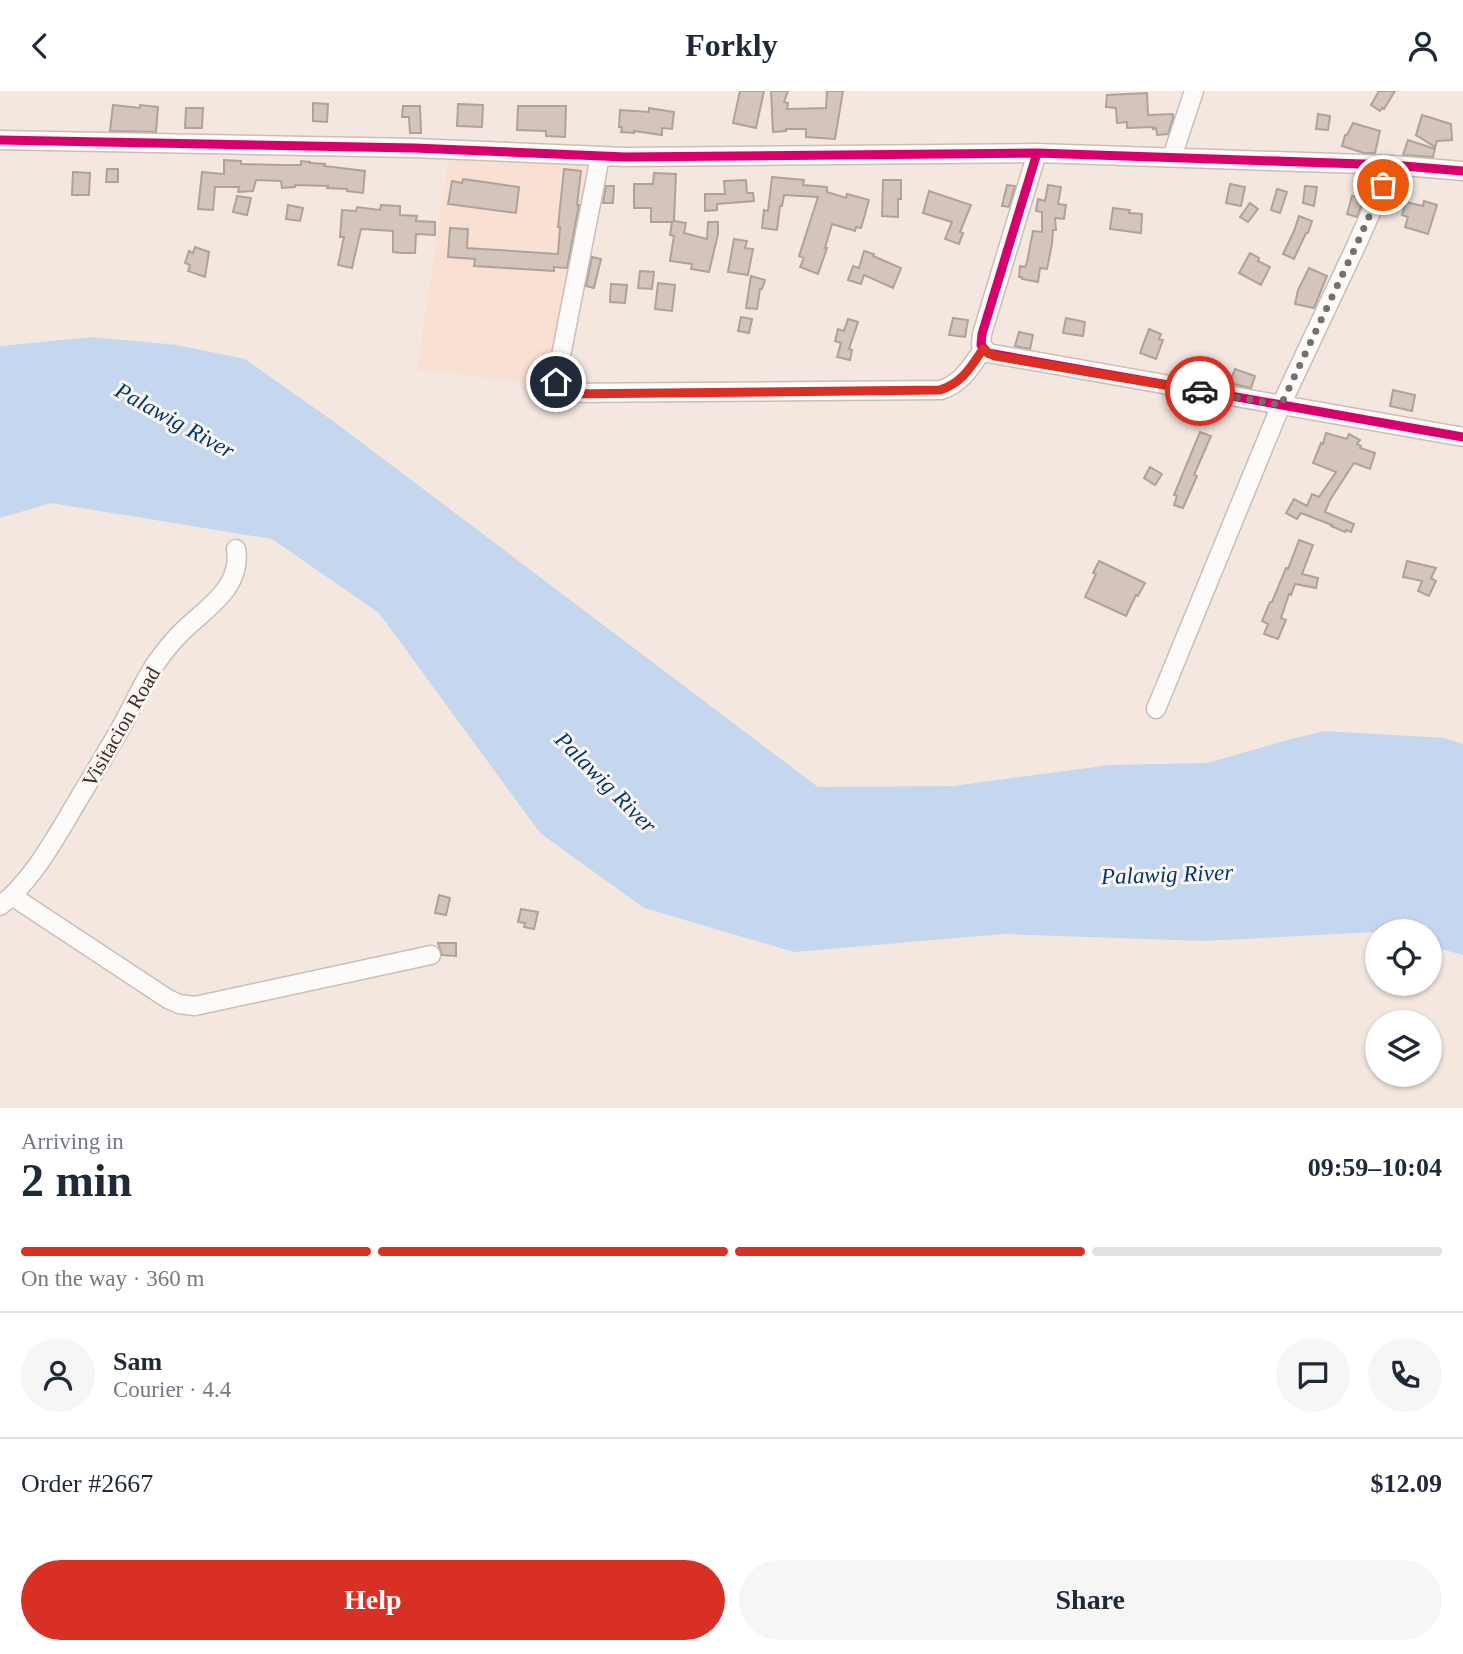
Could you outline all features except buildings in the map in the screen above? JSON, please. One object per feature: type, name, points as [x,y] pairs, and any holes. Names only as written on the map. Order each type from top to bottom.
[{"type":"street","points":[[1172,157],[1194,91]]},
{"type":"street","points":[[0,140],[414,148],[625,157],[1037,153],[1392,165],[1463,171]]},
{"type":"street","points":[[1037,153],[982,334],[981,345],[988,353],[1463,437]]},
{"type":"street","points":[[600,156],[556,382],[562,393],[940,390],[959,381],[983,349]]},
{"type":"street","points":[[1156,709],[1281,405],[1392,165]]},
{"type":"street","name":"Visitacion Road","points":[[6,901],[21,887],[51,846],[156,664],[175,638],[220,598],[230,583],[236,570],[236,549]]},
{"type":"street","points":[[6,901],[168,999],[187,1006],[431,955]]},
{"type":"shaded area","points":[[449,157],[594,165],[550,386],[417,369]]},
{"type":"water","name":"Palawig River","points":[[92,337],[177,345],[245,359],[337,424],[818,787],[953,786],[1110,765],[1207,763],[1324,731],[1444,738],[1463,744],[1463,955],[1442,949],[1442,919],[1365,919],[1365,933],[1203,941],[1004,934],[794,952],[644,908],[540,833],[379,613],[272,539],[51,503],[0,518],[0,346]]},
{"type":"cycle path","points":[[0,140],[414,148],[625,157],[1037,153],[1392,165],[1463,171]]},
{"type":"cycle path","points":[[1037,153],[982,334],[981,345],[988,353],[1463,437]]},
{"type":"way so far","points":[[1200,391],[1281,405],[1383,185]]},
{"type":"route","points":[[556,382],[560,392],[565,394],[940,390],[959,381],[983,349],[995,356],[1200,391]]}]
